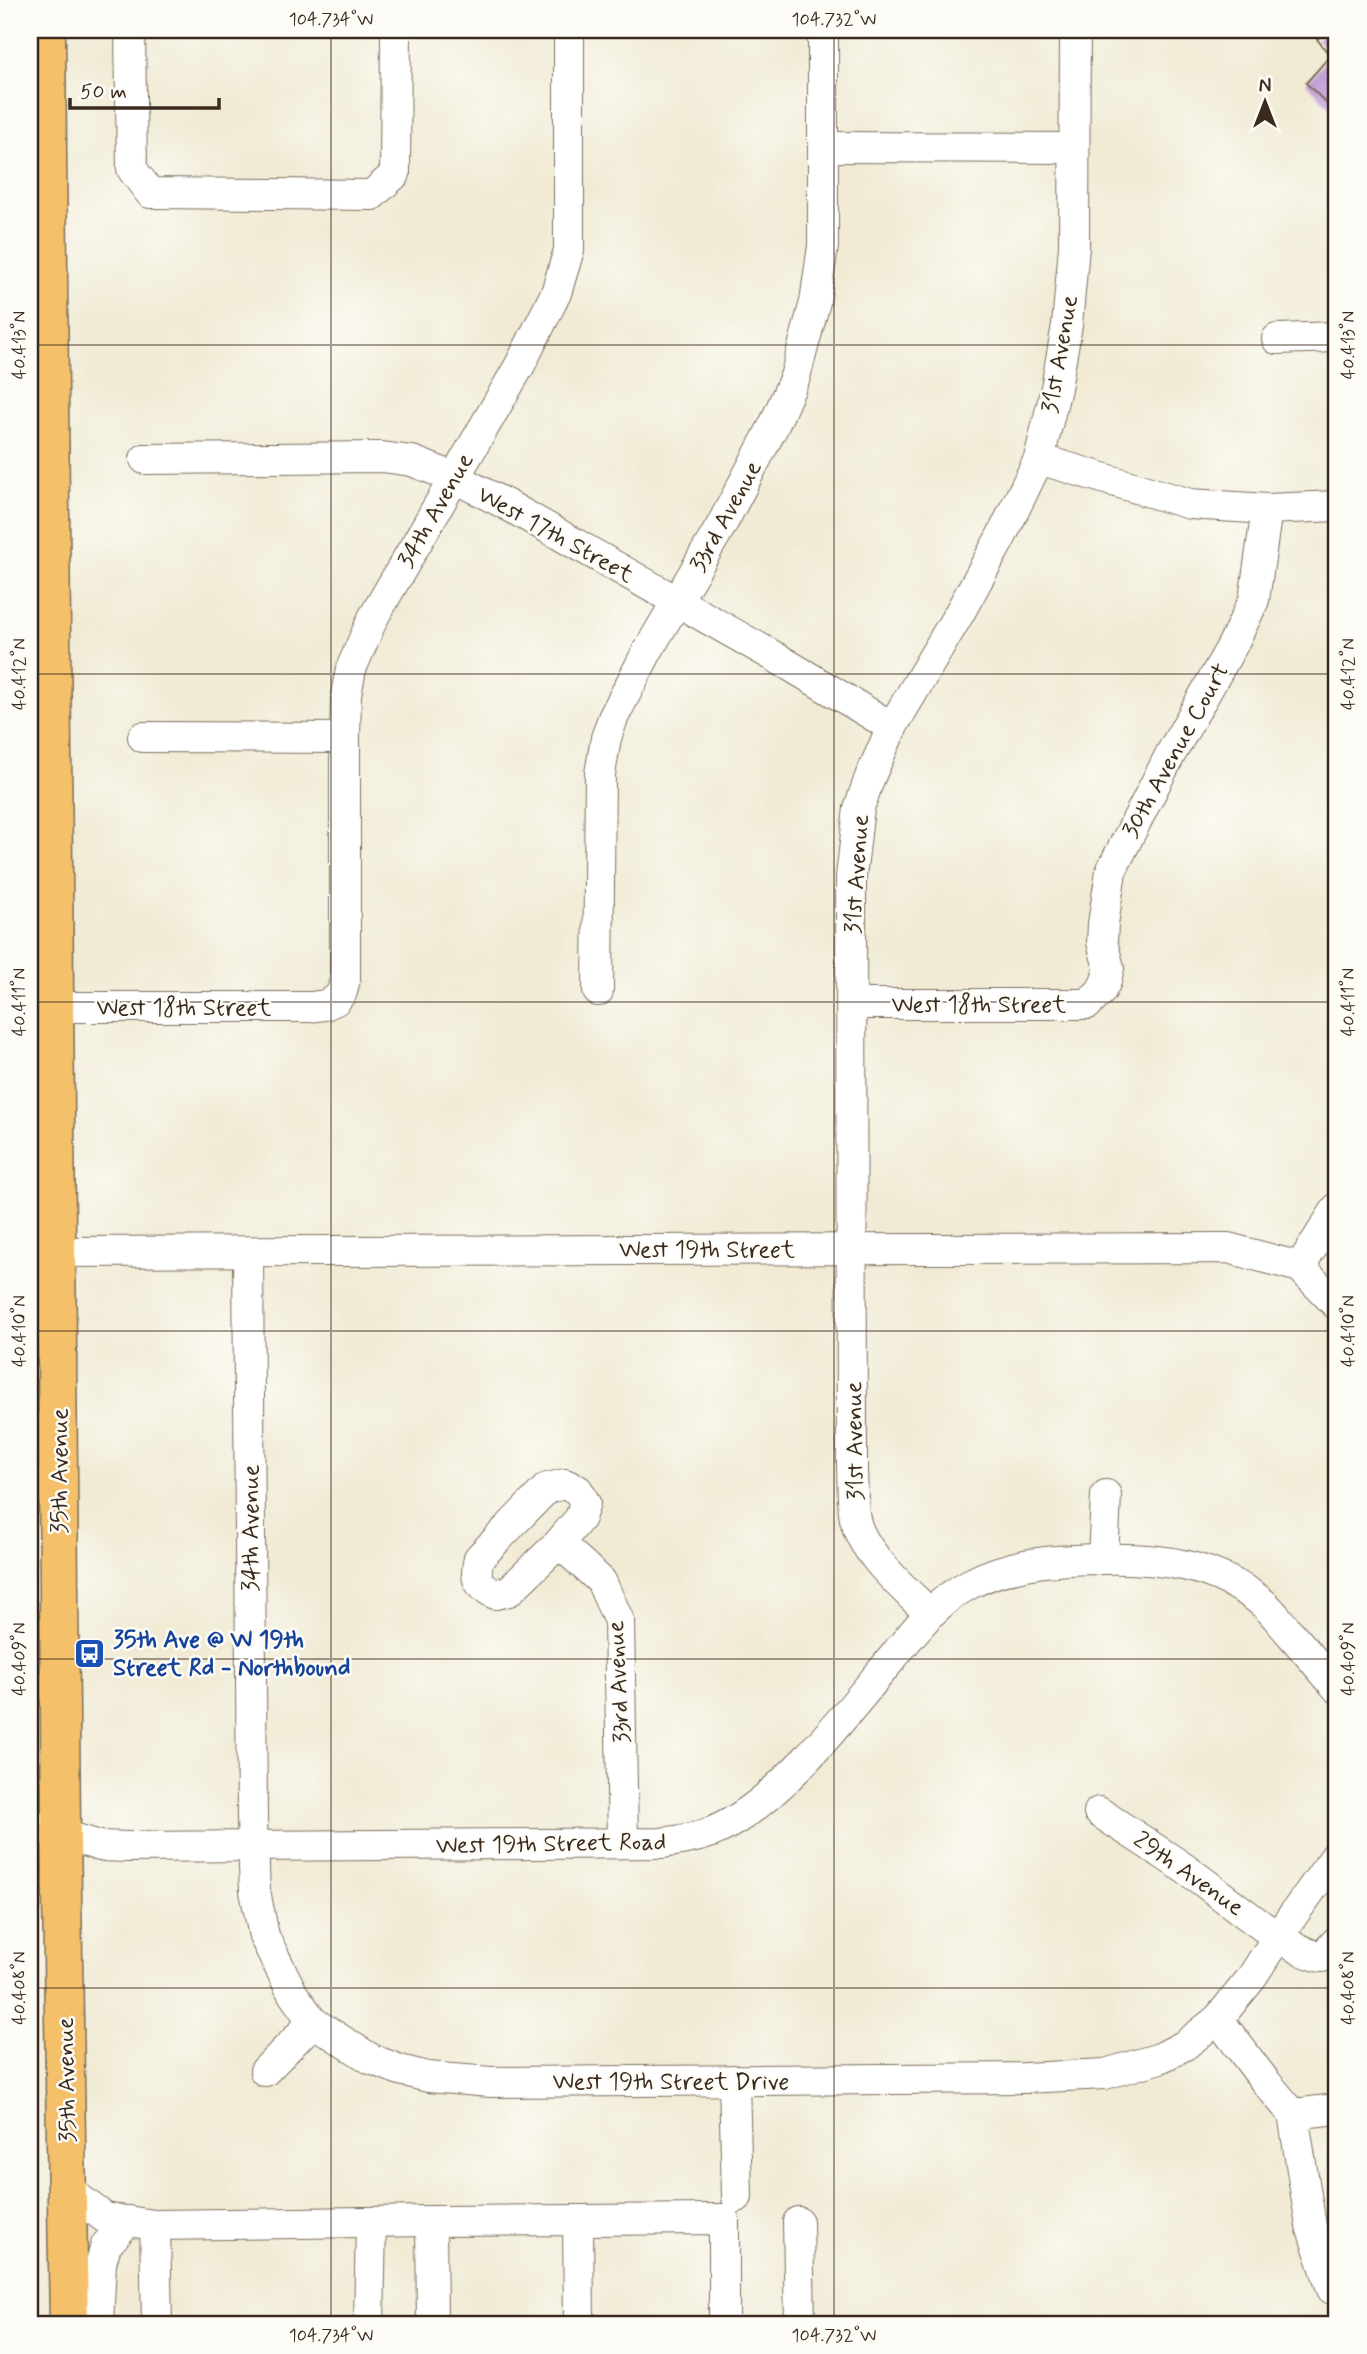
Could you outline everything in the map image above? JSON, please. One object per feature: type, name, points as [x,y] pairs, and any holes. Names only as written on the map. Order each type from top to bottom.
[{"type":"main road","name":"35th Avenue","points":[[46,30],[50,484],[41,574],[52,828],[43,1007],[58,1252],[46,1829],[68,2190],[69,2324]]},
{"type":"street","points":[[130,30],[132,169],[150,193],[372,195],[395,174],[397,30]]},
{"type":"street","name":"34th Avenue","points":[[336,1000],[342,992],[345,979],[345,738],[351,669],[373,618],[520,365],[556,293],[569,250],[569,30]]},
{"type":"street","name":"33rd Avenue","points":[[598,991],[600,774],[606,738],[613,718],[647,652],[721,526],[774,425],[795,377],[815,302],[823,246],[823,30]]},
{"type":"street","name":"31st Avenue","points":[[929,1613],[862,1539],[855,1519],[852,1469],[851,877],[859,808],[892,727],[960,612],[1039,459],[1068,325],[1074,247],[1075,30]]},
{"type":"street","points":[[824,147],[1074,148]]},
{"type":"street","points":[[1277,338],[1337,337]]},
{"type":"street","name":"West 17th Street","points":[[145,459],[382,457],[412,461],[453,477],[782,661],[892,727]]},
{"type":"street","points":[[1039,459],[1189,505],[1267,509],[1337,506]]},
{"type":"street","points":[[30,532],[50,484]]},
{"type":"street","name":"30th Avenue Court","points":[[1101,991],[1109,968],[1102,942],[1111,871],[1170,755],[1233,646],[1254,600],[1267,509]]},
{"type":"street","points":[[143,737],[345,738]]},
{"type":"street","name":"West 18th Street","points":[[852,1004],[1088,1004],[1101,991]]},
{"type":"street","name":"West 18th Street","points":[[43,1007],[310,1007],[336,1000]]},
{"type":"street","points":[[1337,1208],[1300,1267],[1337,1306]]},
{"type":"street","name":"West 19th Street","points":[[58,1252],[1228,1248],[1300,1267]]},
{"type":"street","name":"34th Avenue","points":[[248,1252],[253,1846]]},
{"type":"street","points":[[1103,1559],[1106,1495]]},
{"type":"street","name":"33rd Avenue","points":[[559,1544],[601,1581],[619,1621],[623,1842]]},
{"type":"street","name":"West 19th Street Road","points":[[46,1829],[105,1846],[669,1842],[711,1833],[756,1806],[798,1767],[929,1613],[970,1584],[1012,1567],[1039,1561],[1103,1559],[1174,1562],[1233,1582],[1266,1605],[1337,1688]]},
{"type":"street","name":"29th Avenue","points":[[1099,1812],[1303,1952],[1322,1957],[1337,1941]]},
{"type":"street","name":"West 19th Street Drive","points":[[253,1846],[255,1891],[264,1936],[293,1994],[313,2022],[371,2059],[428,2077],[491,2082],[1025,2078],[1105,2074],[1160,2058],[1185,2045],[1218,2019]]},
{"type":"street","points":[[1332,2289],[1311,2226],[1293,2114],[1218,2019],[1250,1980],[1337,1854]]},
{"type":"street","points":[[265,2071],[313,2022]]},
{"type":"street","points":[[734,2080],[737,2197]]},
{"type":"street","points":[[1293,2114],[1337,2109]]},
{"type":"street","points":[[68,2190],[105,2218],[141,2223],[724,2219],[724,2324]]},
{"type":"street","points":[[578,2220],[579,2324]]},
{"type":"street","points":[[431,2221],[432,2324]]},
{"type":"street","points":[[369,2324],[371,2222]]},
{"type":"street","points":[[798,2222],[800,2324]]},
{"type":"street","points":[[98,2324],[101,2263],[106,2245],[141,2223]]},
{"type":"street","points":[[141,2223],[157,2324]]},
{"type":"building","points":[[1328,30],[1337,30],[1337,114],[1306,83],[1330,56],[1317,39]]},
{"type":"place","name":"35th Ave @ W 19th Street Rd - Northbound","points":[[90,1653]]}]
